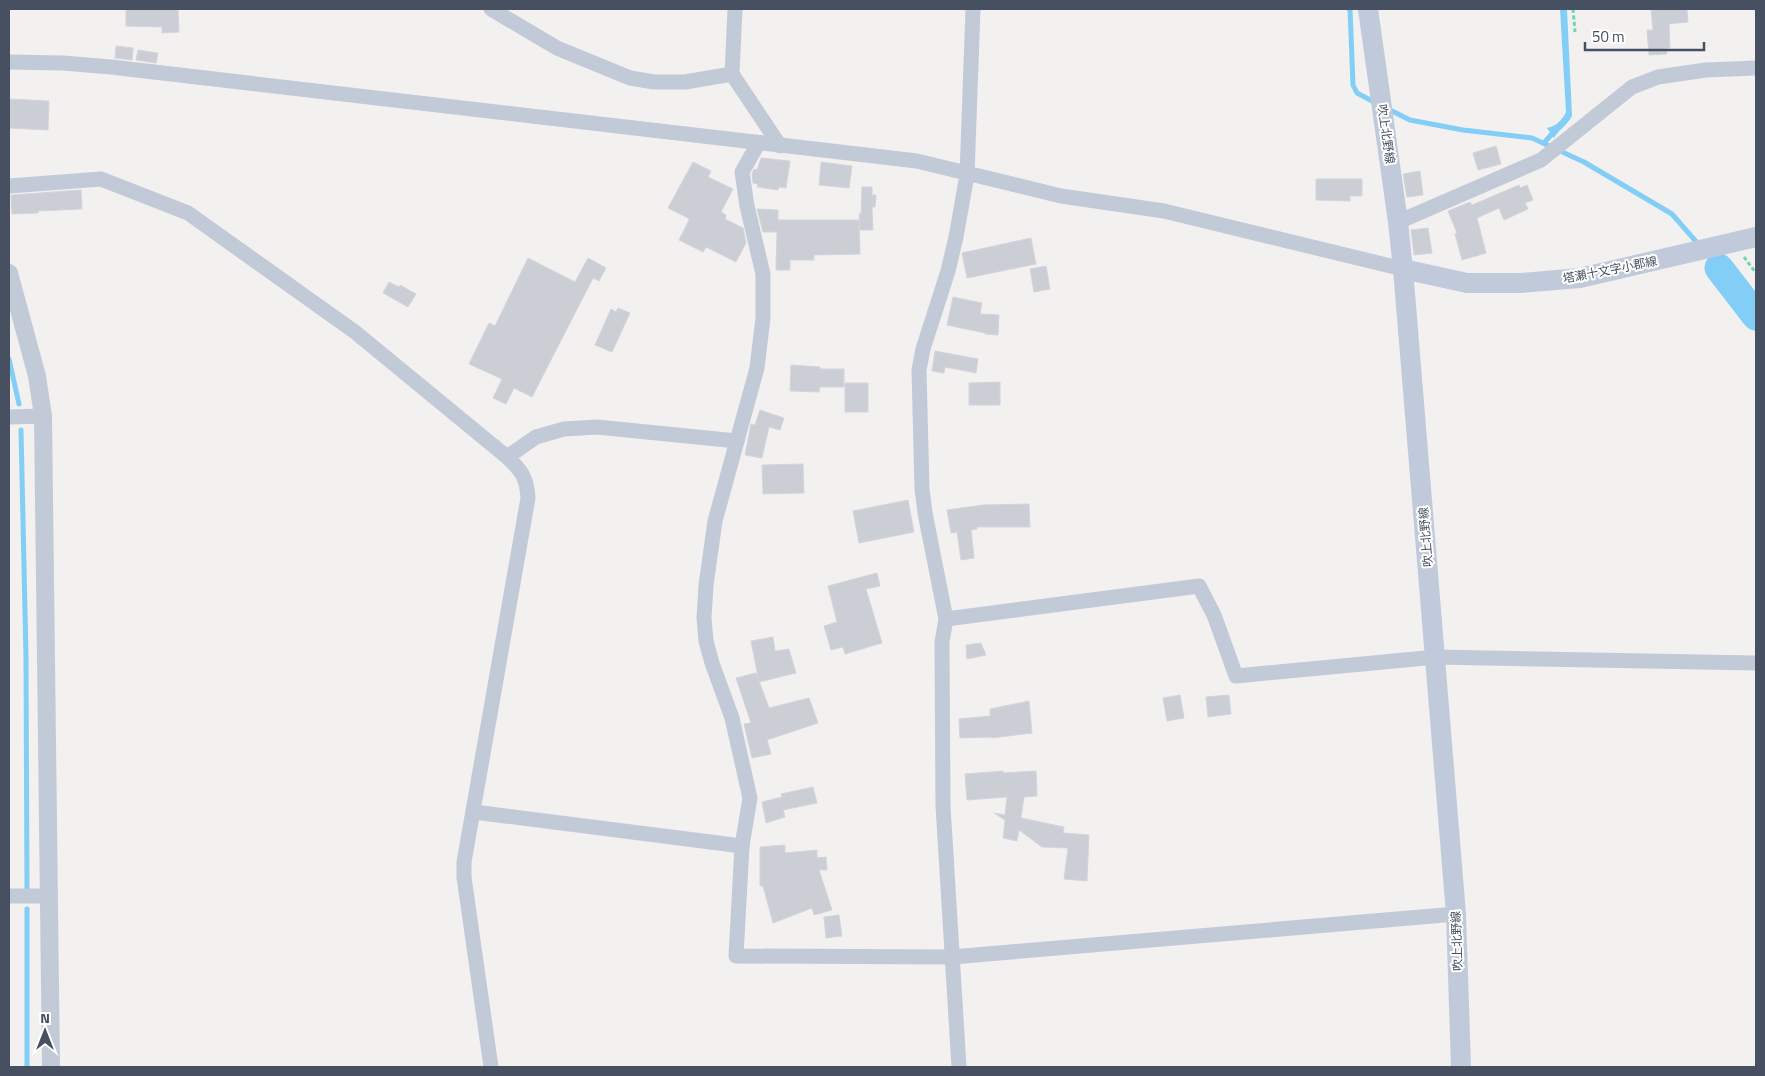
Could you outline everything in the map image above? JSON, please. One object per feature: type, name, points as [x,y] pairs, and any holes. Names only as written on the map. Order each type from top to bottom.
[{"type":"main road","name":"吹上北野線","points":[[1368,9],[1403,269],[1456,914],[1461,1067]]},
{"type":"main road","name":"塔瀬十文字小郡線","points":[[1403,269],[1467,283],[1522,283],[1580,278],[1756,237]]},
{"type":"street","points":[[491,9],[557,48],[630,78],[654,82],[685,82],[732,74]]},
{"type":"street","points":[[735,9],[732,74],[780,146]]},
{"type":"street","points":[[959,1067],[943,806],[942,642],[946,619],[924,513],[919,370],[922,349],[948,271],[967,175],[973,9]]},
{"type":"street","points":[[9,62],[64,63],[121,68],[917,162],[1061,196],[1164,212],[1403,269]]},
{"type":"street","points":[[1398,222],[1541,160],[1632,87],[1658,77],[1706,70],[1756,68]]},
{"type":"street","points":[[758,144],[742,172],[747,206],[763,274],[763,318],[757,368],[715,521],[706,585],[704,618],[706,641],[732,718],[750,798],[742,846],[736,956],[952,957],[1456,914]]},
{"type":"street","points":[[9,186],[101,179],[188,213],[354,332],[507,457],[520,470],[528,483],[528,498],[464,862],[464,878],[491,1067]]},
{"type":"street","points":[[9,273],[37,376],[42,416],[51,1067]]},
{"type":"street","points":[[9,417],[42,416]]},
{"type":"street","points":[[507,457],[536,437],[564,429],[597,426],[737,441]]},
{"type":"street","points":[[946,619],[1199,586],[1214,615],[1236,676],[1436,657],[1756,663]]},
{"type":"street","points":[[474,812],[742,846]]},
{"type":"street","points":[[9,896],[50,896]]},
{"type":"path","points":[[1573,9],[1575,32]]},
{"type":"water","points":[[1560,9],[1567,9],[1572,116],[1554,138],[1547,128],[1559,122],[1566,112]]},
{"type":"building","points":[[126,9],[178,9],[179,32],[162,33],[162,27],[126,26]]},
{"type":"building","points":[[1651,9],[1687,9],[1688,22],[1669,24],[1670,48],[1666,48],[1667,54],[1649,55],[1647,30],[1653,30]]},
{"type":"building","points":[[116,46],[133,48],[132,60],[115,58]]},
{"type":"building","points":[[138,50],[158,53],[156,63],[136,60]]},
{"type":"building","points":[[9,99],[49,101],[48,130],[9,128]]},
{"type":"building","points":[[1496,146],[1501,164],[1478,170],[1473,153]]},
{"type":"building","points":[[761,158],[790,161],[786,188],[779,187],[778,190],[757,187],[758,184],[753,183],[752,174],[754,169],[757,170]]},
{"type":"building","points":[[693,162],[711,171],[708,177],[733,189],[721,212],[726,215],[725,219],[743,228],[746,243],[736,262],[706,247],[703,252],[679,240],[689,220],[668,208]]},
{"type":"building","points":[[821,162],[852,166],[849,188],[819,185]]},
{"type":"building","points":[[1420,171],[1423,195],[1407,197],[1403,174]]},
{"type":"building","points":[[1316,179],[1362,179],[1362,196],[1350,196],[1350,201],[1316,200]]},
{"type":"building","points":[[1519,185],[1520,188],[1527,185],[1533,200],[1525,203],[1528,209],[1504,220],[1499,208],[1477,218],[1486,253],[1462,260],[1455,234],[1457,233],[1448,211],[1470,202],[1472,205]]},
{"type":"building","points":[[862,187],[872,187],[872,195],[876,195],[875,207],[872,207],[873,230],[860,230],[859,214],[861,214]]},
{"type":"building","points":[[81,190],[82,209],[12,214],[11,195]]},
{"type":"building","points":[[757,209],[778,210],[778,220],[859,220],[860,254],[814,255],[814,260],[790,260],[790,270],[776,270],[777,232],[763,232]]},
{"type":"building","points":[[1428,228],[1432,253],[1414,255],[1411,230]]},
{"type":"building","points":[[1031,238],[1036,264],[967,278],[962,253]]},
{"type":"building","points":[[528,258],[575,282],[588,258],[606,268],[599,281],[593,278],[532,397],[514,388],[506,404],[493,398],[502,379],[469,364],[489,323],[495,326]]},
{"type":"building","points":[[1046,266],[1050,289],[1034,292],[1030,269]]},
{"type":"building","points":[[389,282],[399,287],[400,285],[416,294],[408,307],[383,293]]},
{"type":"building","points":[[953,297],[982,303],[980,314],[999,315],[998,335],[985,334],[947,325]]},
{"type":"building","points":[[618,308],[630,313],[612,352],[595,345],[611,309],[616,312]]},
{"type":"building","points":[[935,351],[978,359],[976,373],[945,367],[944,373],[932,371]]},
{"type":"building","points":[[791,365],[820,367],[820,369],[844,369],[844,387],[820,387],[819,392],[790,391]]},
{"type":"building","points":[[1000,382],[1000,405],[969,405],[969,383]]},
{"type":"building","points":[[845,383],[868,383],[868,412],[845,412]]},
{"type":"building","points":[[760,410],[784,418],[780,430],[769,427],[762,458],[745,455],[751,424],[755,425]]},
{"type":"building","points":[[803,464],[804,493],[763,494],[762,465]]},
{"type":"building","points":[[908,500],[914,532],[859,543],[853,511]]},
{"type":"building","points":[[1029,504],[1030,527],[977,527],[977,529],[971,530],[974,558],[961,560],[957,532],[951,533],[947,510],[983,505]]},
{"type":"building","points":[[877,573],[880,586],[866,589],[882,643],[845,654],[843,647],[831,650],[824,626],[837,622],[828,586]]},
{"type":"building","points":[[773,637],[775,651],[789,649],[796,673],[759,682],[751,641]]},
{"type":"building","points":[[981,643],[986,655],[967,659],[966,645]]},
{"type":"building","points":[[756,673],[769,708],[809,698],[818,723],[767,740],[771,754],[752,758],[744,724],[751,723],[736,678]]},
{"type":"building","points":[[1180,695],[1184,718],[1167,721],[1163,698]]},
{"type":"building","points":[[1229,695],[1231,714],[1208,717],[1206,697]]},
{"type":"building","points":[[1029,701],[1032,733],[992,738],[960,738],[959,719],[990,716],[990,709]]},
{"type":"building","points":[[1003,771],[1003,773],[1036,771],[1037,796],[1024,797],[1021,818],[1064,827],[1063,833],[1089,835],[1087,881],[1064,879],[1068,848],[1042,847],[1019,830],[1017,841],[1003,838],[1005,820],[994,813],[1005,815],[1007,797],[967,800],[965,774]]},
{"type":"building","points":[[813,787],[817,803],[783,810],[785,817],[766,823],[762,802],[782,797],[781,794]]},
{"type":"building","points":[[785,845],[785,853],[817,850],[817,858],[826,857],[827,870],[819,870],[832,910],[814,915],[812,908],[773,923],[763,886],[760,886],[760,847]]},
{"type":"building","points":[[839,915],[842,936],[826,938],[824,917]]},
{"type":"waterway","points":[[1349,9],[1353,85],[1357,93],[1376,103]]},
{"type":"waterway","points":[[1388,109],[1410,120],[1463,130],[1532,138],[1584,162],[1672,214],[1699,245]]},
{"type":"waterway","points":[[1544,143],[1556,129]]},
{"type":"waterway","points":[[1706,253],[1719,268]]},
{"type":"waterway","points":[[1719,268],[1756,316]]},
{"type":"waterway","points":[[9,359],[19,404]]},
{"type":"waterway","points":[[21,430],[26,657],[27,891]]},
{"type":"waterway","points":[[27,909],[27,1067]]}]
